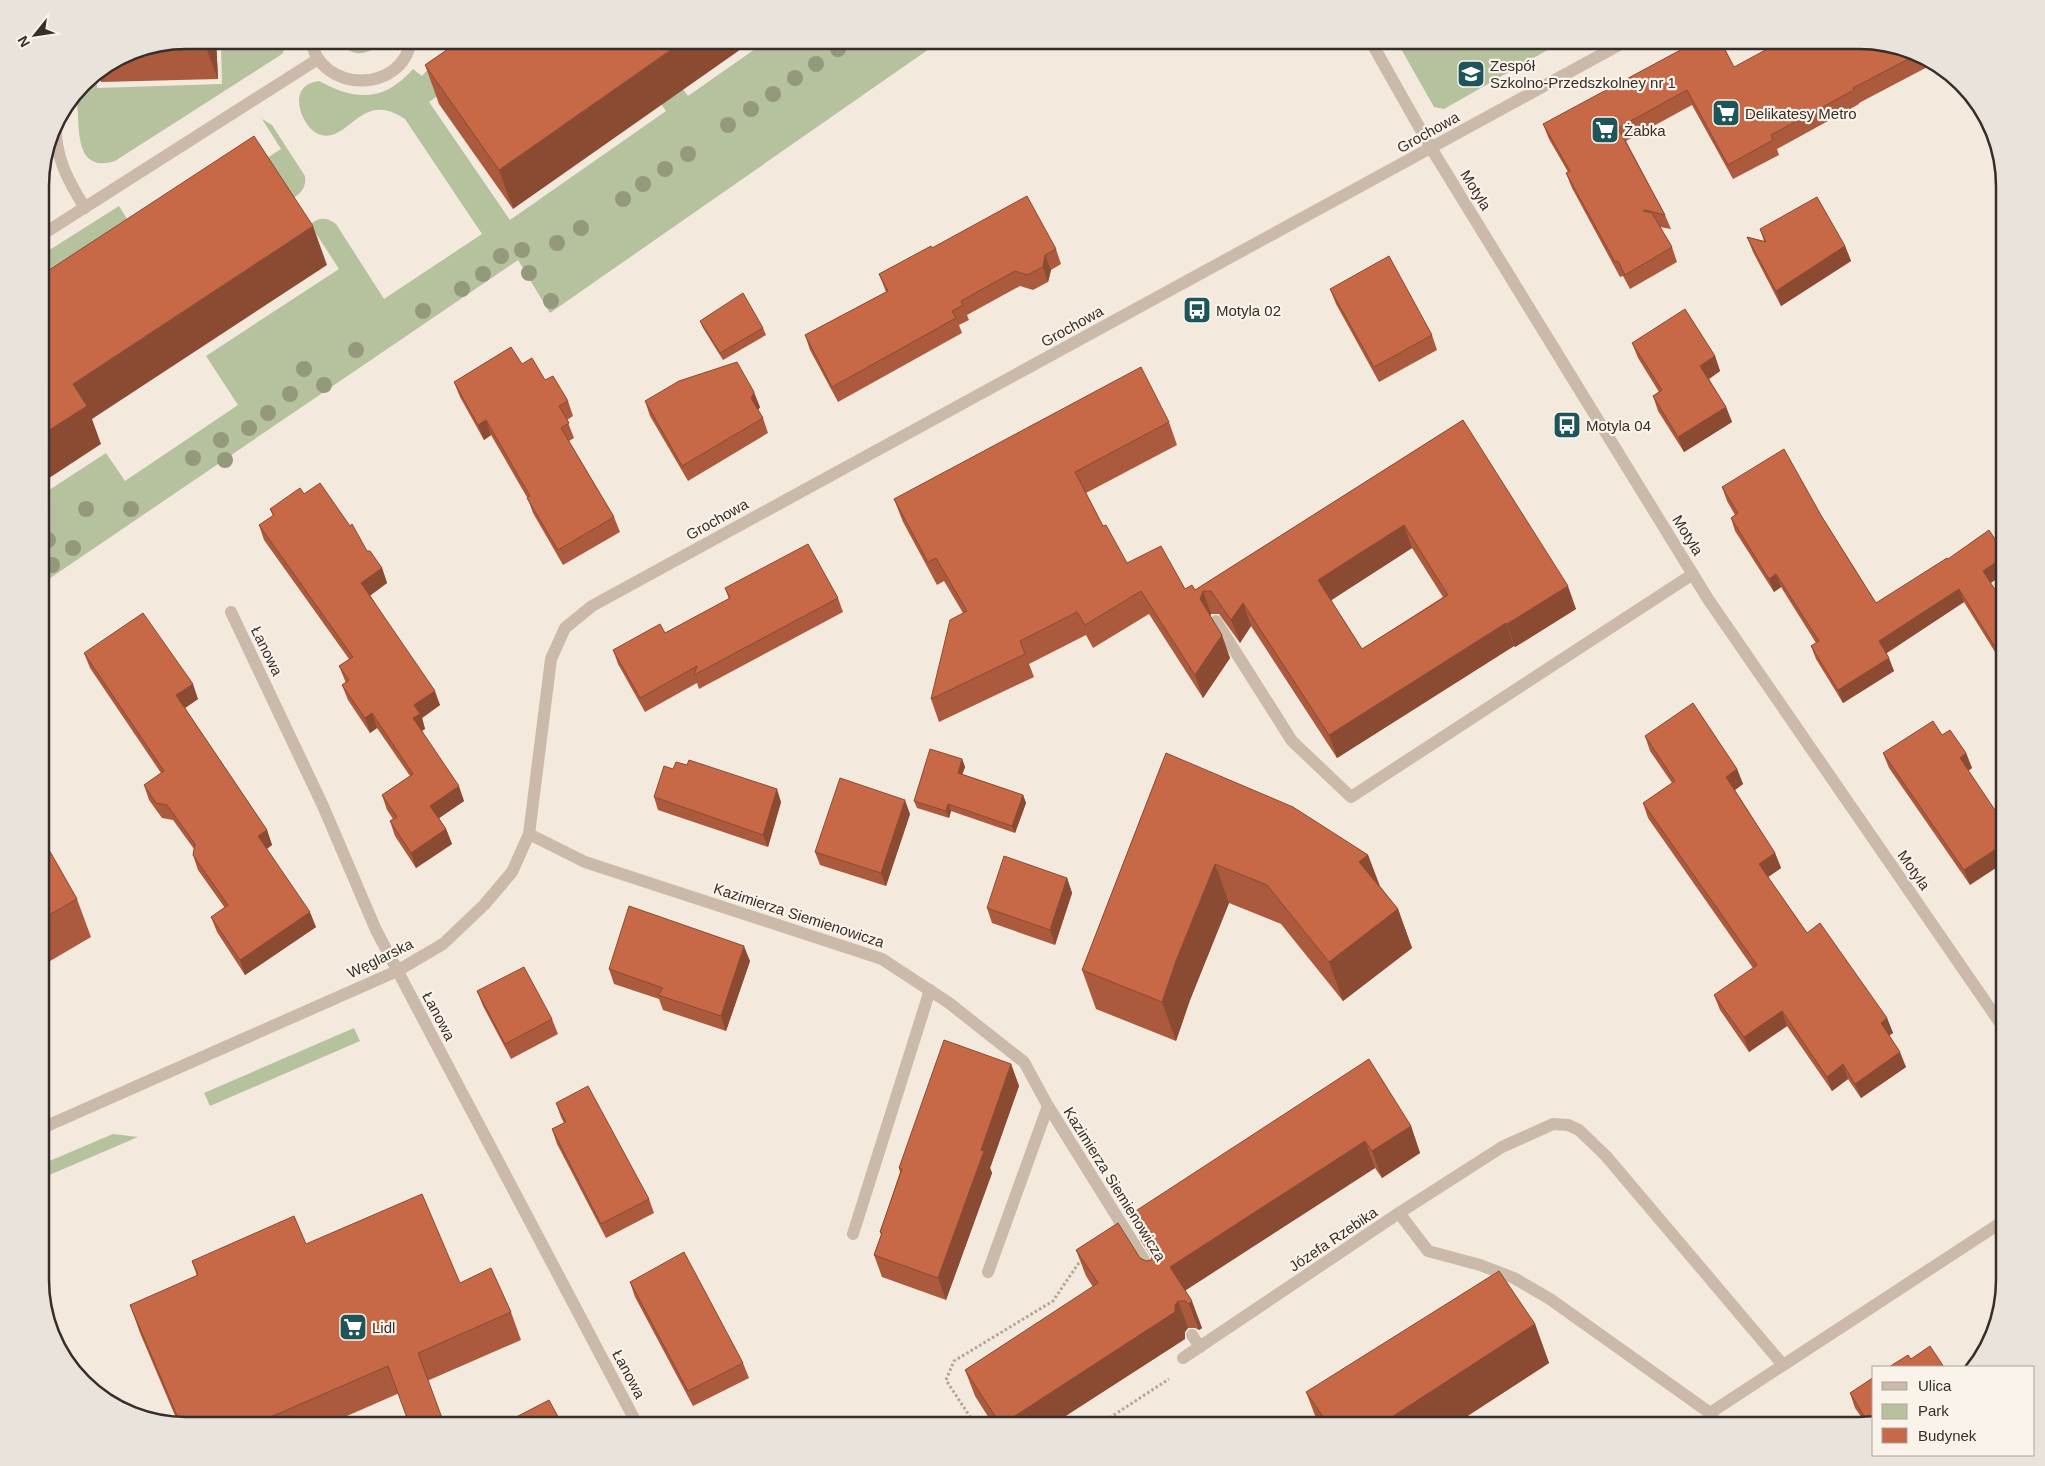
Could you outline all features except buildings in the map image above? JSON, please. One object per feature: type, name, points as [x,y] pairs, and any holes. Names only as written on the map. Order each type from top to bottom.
[{"type":"street","points":[[314,49],[318,59],[329,70],[343,78],[360,81],[376,79],[391,72],[403,60],[407,49]]},
{"type":"street","name":"Motyla","points":[[1375,49],[1431,148],[1708,599],[1996,1017]]},
{"type":"street","name":"Grochowa","points":[[551,659],[565,628],[592,606],[1612,49]]},
{"type":"street","points":[[49,230],[318,59]]},
{"type":"street","points":[[57,140],[58,156],[68,180],[85,208]]},
{"type":"street","points":[[1216,621],[1292,741],[1352,797],[1693,574]]},
{"type":"street","name":"Łanowa","points":[[231,612],[323,806],[376,930],[396,971],[633,1417]]},
{"type":"street","name":"Węglarska","points":[[49,1125],[396,971],[443,944],[484,905],[512,872],[529,834],[551,659]]},
{"type":"street","name":"Kazimierza Siemienowicza","points":[[529,834],[585,862],[882,959],[949,1003],[1024,1062],[1048,1106],[1156,1280]]},
{"type":"street","points":[[853,1234],[930,990]]},
{"type":"street","points":[[988,1272],[1048,1106]]},
{"type":"street","points":[[1399,1213],[1502,1147],[1553,1124],[1568,1125],[1579,1130],[1606,1156],[1783,1365]]},
{"type":"street","name":"Józefa Rzebika","points":[[1183,1358],[1399,1213],[1428,1252],[1480,1265],[1514,1278],[1550,1299],[1710,1413],[1712,1417]]},
{"type":"street","points":[[1710,1413],[1996,1226]]},
{"type":"street","points":[[1192,1335],[1200,1347]]},
{"type":"path","points":[[970,1417],[946,1380],[954,1360],[1053,1301],[1078,1264],[1086,1259]]},
{"type":"path","points":[[1111,1417],[1181,1372],[1183,1358]]},
{"type":"green space","points":[[221,49],[285,49],[282,54],[115,161],[95,162],[88,158],[84,152],[79,134],[77,103],[97,82],[97,88],[222,84]]},
{"type":"green space","points":[[347,49],[373,49],[360,53]]},
{"type":"green space","points":[[622,49],[630,49],[673,76],[688,96],[755,49],[929,49],[550,313],[518,260],[49,579],[49,490],[106,453],[125,481],[238,405],[206,356],[339,269],[310,224],[323,219],[336,224],[384,299],[482,234],[405,119],[390,111],[377,110],[357,118],[340,131],[331,135],[321,135],[308,125],[300,108],[299,99],[302,90],[308,84],[319,81],[345,92],[369,95],[391,88],[413,69],[422,76],[428,69],[454,84],[429,102],[510,220],[666,111]]},
{"type":"green space","name":"Zespół Szkolno-Przedszkolney nr 1","points":[[1401,49],[1549,49],[1444,109],[1434,107]]},
{"type":"green space","points":[[262,119],[272,125],[305,176],[303,189],[288,202],[149,234],[281,149]]},
{"type":"green space","points":[[119,206],[135,232],[49,287],[49,250]]},
{"type":"green space","points":[[354,1028],[360,1041],[210,1106],[204,1093]]},
{"type":"green space","points":[[113,1134],[138,1137],[49,1175],[49,1161]]},
{"type":"place","name":"Zespół Szkolno-Przedszkolney nr 1","points":[[1471,74]]},
{"type":"place","name":"Delikatesy Metro","points":[[1726,113]]},
{"type":"place","name":"Żabka","points":[[1605,130]]},
{"type":"place","name":"Motyla 02","points":[[1197,310]]},
{"type":"place","name":"Motyla 04","points":[[1567,425]]},
{"type":"place","name":"Lidl","points":[[353,1327]]}]
